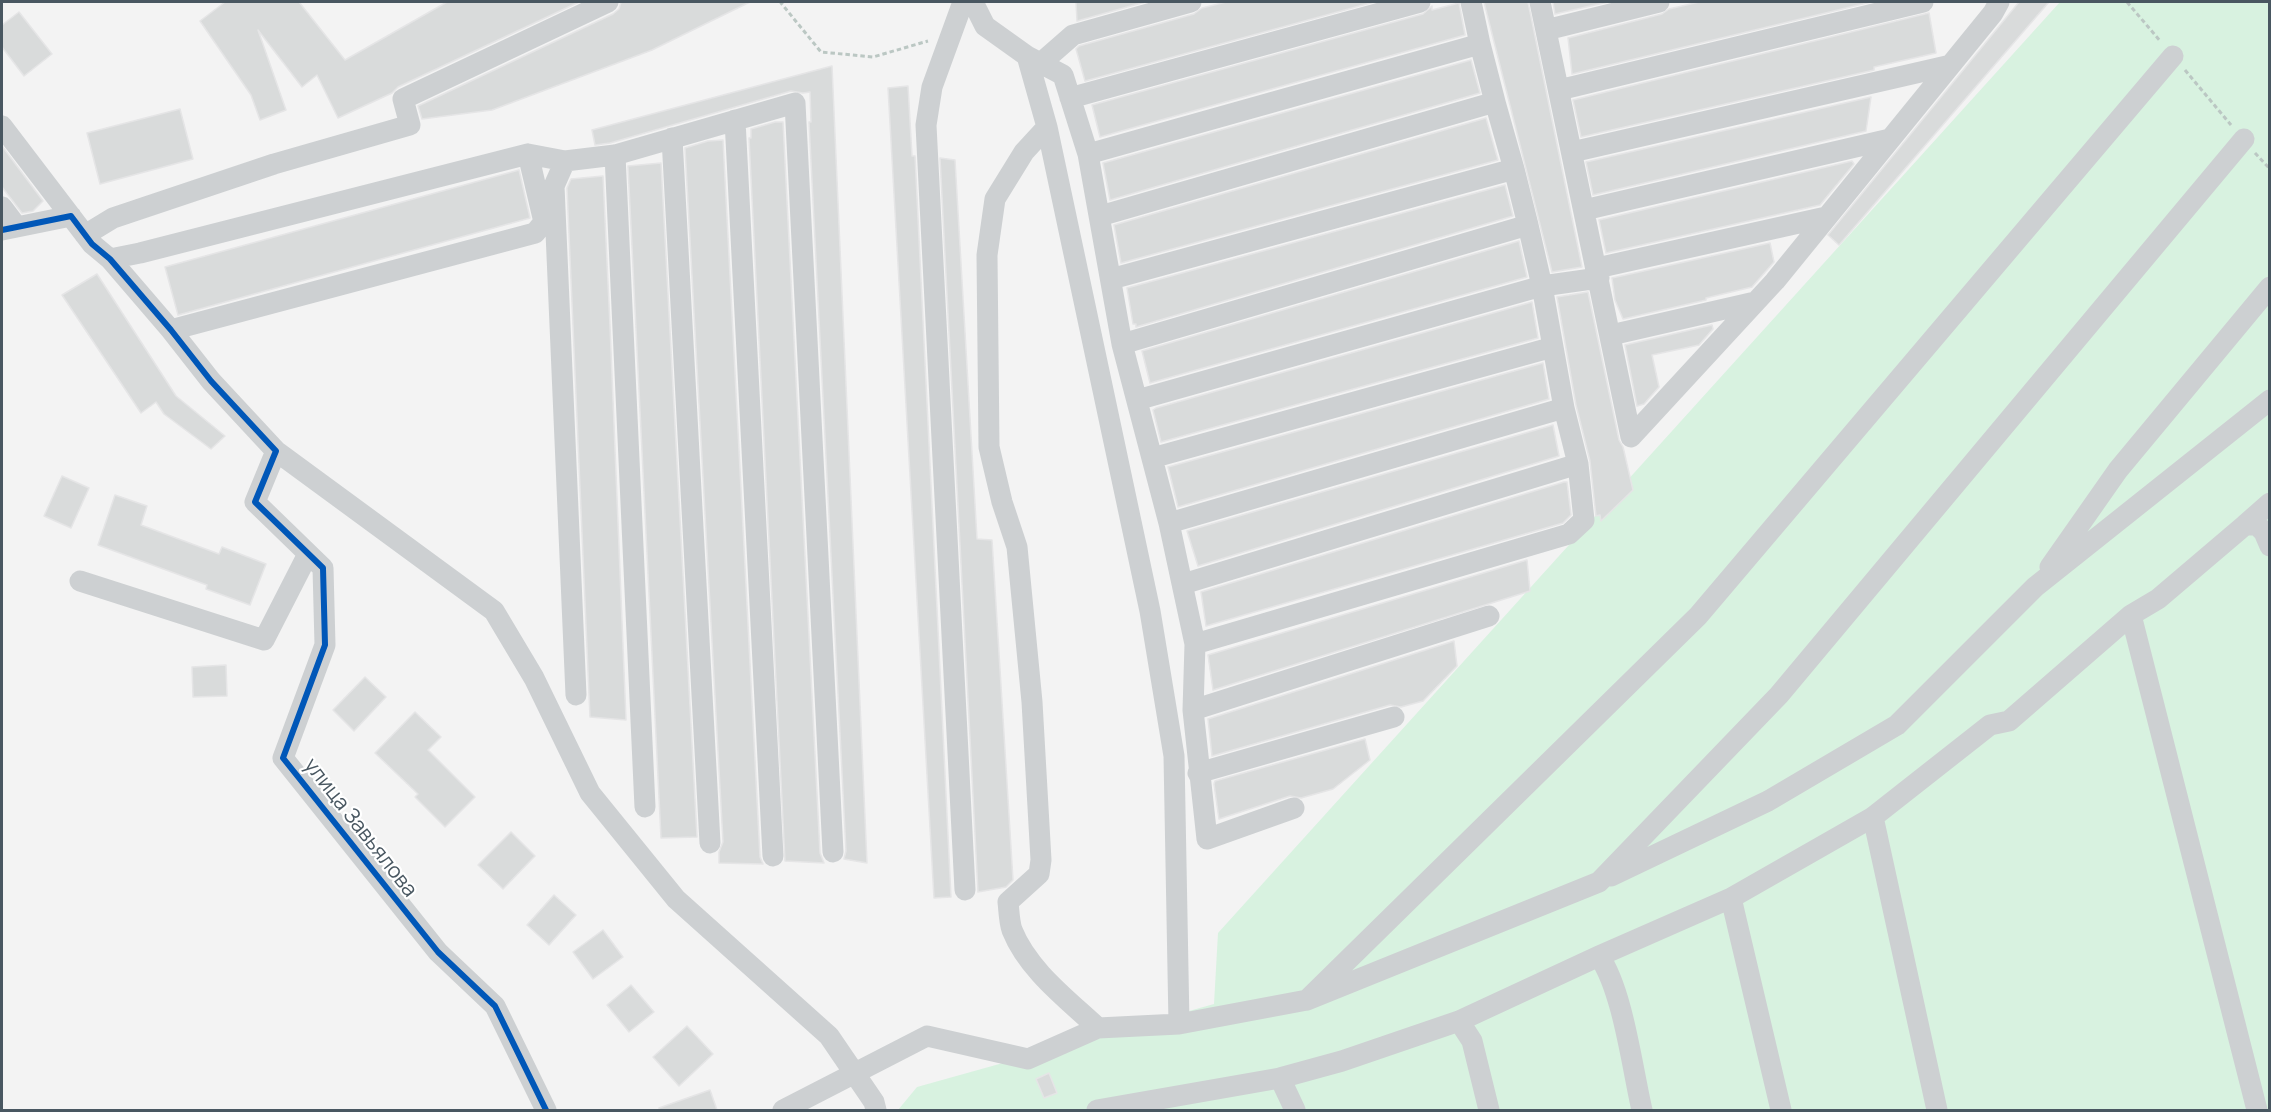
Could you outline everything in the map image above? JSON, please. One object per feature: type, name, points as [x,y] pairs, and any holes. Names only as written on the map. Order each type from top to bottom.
[{"type":"street","points":[[85,235],[112,218],[274,164],[411,125],[403,99],[608,2]]},
{"type":"street","points":[[963,2],[932,87],[926,125],[965,890]]},
{"type":"street","points":[[973,2],[985,26],[1034,60],[1063,75],[1088,154],[1122,344],[1169,523],[1195,644],[1193,711],[1207,840],[1294,808]]},
{"type":"street","points":[[1034,60],[1073,34],[1191,2]]},
{"type":"street","points":[[1070,98],[1420,2]]},
{"type":"street","points":[[1195,644],[1569,534],[1584,520],[1578,464],[1564,408],[1542,286],[1471,2]]},
{"type":"street","points":[[1540,2],[1631,437],[1755,302],[1951,65],[1993,13],[1999,2]]},
{"type":"street","points":[[1546,30],[1659,2]]},
{"type":"street","points":[[1559,90],[1923,2]]},
{"type":"street","points":[[1088,154],[1480,44]]},
{"type":"street","points":[[1307,1000],[1698,616],[2173,56]]},
{"type":"street","points":[[1034,60],[1150,611],[1174,756],[1179,1024]]},
{"type":"street","points":[[1572,152],[1951,65]]},
{"type":"street","points":[[1100,216],[1495,102]]},
{"type":"street","points":[[110,258],[140,253],[528,154],[565,161],[615,154],[795,103],[833,852]]},
{"type":"street","points":[[735,120],[773,856]]},
{"type":"street","points":[[2,126],[92,244],[110,258],[211,381],[276,451],[494,611],[534,678],[590,793],[676,899],[829,1036],[874,1102],[876,1110]]},
{"type":"street","points":[[1047,127],[1024,152],[995,199],[987,255],[989,447],[1002,502],[1017,547],[1032,702],[1041,860],[1039,874],[1008,902],[1011,927],[1024,955],[1098,1028]]},
{"type":"street","points":[[672,138],[710,843]]},
{"type":"street","points":[[1584,210],[1890,139]]},
{"type":"street","points":[[1599,882],[1779,695],[2244,139]]},
{"type":"street","points":[[171,330],[534,233],[544,222],[528,154]]},
{"type":"street","points":[[615,154],[645,807]]},
{"type":"street","points":[[565,161],[554,186],[576,695]]},
{"type":"street","points":[[1111,279],[1514,169]]},
{"type":"street","points":[[2,207],[9,228],[71,216]]},
{"type":"street","points":[[1137,400],[1542,286],[1826,217]]},
{"type":"street","points":[[1122,344],[1528,225]]},
{"type":"street","points":[[2036,587],[2118,470],[2270,287]]},
{"type":"street","points":[[1611,335],[1755,302]]},
{"type":"street","points":[[1152,458],[1553,347]]},
{"type":"street","points":[[783,1110],[927,1036],[1028,1059],[1098,1028],[1179,1024],[1307,1000],[1599,882],[1768,801],[1897,725],[2036,587],[2270,400]]},
{"type":"street","points":[[1169,523],[1564,408]]},
{"type":"street","name":"улица Завьялова","points":[[276,451],[255,502],[323,568],[325,645],[284,758],[438,952],[495,1006],[546,1110]]},
{"type":"street","points":[[1183,584],[1578,464]]},
{"type":"street","points":[[1097,1110],[1195,1102],[1342,1060],[1459,1021],[1731,898],[1873,817],[1990,725],[2009,721],[2131,615],[2158,599],[2270,503]]},
{"type":"street","points":[[2245,525],[2257,525],[2264,532],[2270,546]]},
{"type":"street","points":[[80,581],[264,640],[308,554]]},
{"type":"street","points":[[2131,615],[2257,1110]]},
{"type":"street","points":[[1193,711],[1489,616]]},
{"type":"street","points":[[1198,773],[1394,717]]},
{"type":"street","points":[[1873,817],[1937,1110]]},
{"type":"street","points":[[1731,898],[1781,1110]]},
{"type":"street","points":[[1599,956],[1608,969],[1620,1008],[1642,1110]]},
{"type":"street","points":[[1459,1021],[1472,1041],[1489,1110]]},
{"type":"street","points":[[1280,1078],[1295,1110]]},
{"type":"path","points":[[783,2],[781,3],[821,51],[873,57],[951,34]]},
{"type":"path","points":[[2127,2],[2270,169]]},
{"type":"green space","points":[[2060,2],[2269,2],[2269,1110],[898,1110],[917,1087],[1214,1004],[1218,933]]},
{"type":"building","points":[[225,2],[299,2],[345,60],[447,2],[579,2],[398,87],[392,93],[338,118],[317,75],[302,87],[258,30],[286,110],[260,120],[251,95],[200,21]]},
{"type":"building","points":[[621,2],[750,2],[652,50],[492,110],[422,119],[418,106],[613,14],[619,9]]},
{"type":"building","points":[[1076,2],[1145,2],[1077,21]]},
{"type":"building","points":[[1226,2],[1374,2],[1085,81],[1076,49],[1079,46],[1194,14],[1202,8]]},
{"type":"building","points":[[1484,2],[1528,2],[1582,267],[1552,272]]},
{"type":"building","points":[[1553,2],[1608,2],[1555,14]]},
{"type":"building","points":[[1699,2],[1871,2],[1572,74],[1568,38]]},
{"type":"building","points":[[2019,2],[2049,2],[1839,245],[1828,235]]},
{"type":"building","points":[[1459,3],[1465,35],[1100,137],[1092,105],[1423,14],[1432,6],[1432,10]]},
{"type":"building","points":[[19,12],[52,54],[24,76],[2,47],[2,25]]},
{"type":"building","points":[[1929,13],[1936,53],[1874,67],[1874,70],[1581,137],[1573,100]]},
{"type":"building","points":[[1471,60],[1480,93],[1110,200],[1103,163]]},
{"type":"building","points":[[832,66],[867,863],[844,859],[846,851],[809,122],[811,122],[810,92],[791,91],[610,143],[595,145],[592,130]]},
{"type":"building","points":[[908,86],[912,156],[915,156],[951,897],[934,898],[888,88]]},
{"type":"building","points":[[1871,97],[1866,131],[1593,195],[1586,162]]},
{"type":"building","points":[[180,109],[193,159],[100,184],[87,133]]},
{"type":"building","points":[[1486,118],[1498,160],[1121,263],[1114,225]]},
{"type":"building","points":[[783,122],[820,853],[824,863],[785,861],[749,138],[751,138],[751,129]]},
{"type":"building","points":[[723,140],[760,857],[763,864],[719,863],[719,852],[723,842],[685,148],[708,141]]},
{"type":"building","points":[[2,146],[43,201],[33,211],[22,213],[2,187]]},
{"type":"building","points":[[940,158],[955,160],[977,539],[992,540],[1013,880],[1006,887],[978,892]]},
{"type":"building","points":[[1852,161],[1854,164],[1820,205],[1606,253],[1599,220]]},
{"type":"building","points":[[661,163],[697,837],[661,838],[628,166]]},
{"type":"building","points":[[519,170],[530,218],[178,315],[165,267]]},
{"type":"building","points":[[603,176],[626,720],[590,717],[567,188],[571,179]]},
{"type":"building","points":[[1505,185],[1513,216],[1136,327],[1136,324],[1133,324],[1127,288]]},
{"type":"building","points":[[1519,241],[1527,277],[1150,383],[1142,351]]},
{"type":"building","points":[[1770,243],[1774,262],[1752,287],[1623,319],[1615,300],[1612,278]]},
{"type":"building","points":[[97,274],[176,396],[225,436],[211,449],[164,414],[156,402],[141,413],[62,295]]},
{"type":"building","points":[[1588,292],[1619,440],[1623,447],[1633,490],[1601,521],[1600,515],[1596,516],[1590,461],[1576,405],[1557,297]]},
{"type":"building","points":[[1532,302],[1538,338],[1161,442],[1153,410],[1156,408]]},
{"type":"building","points":[[1712,325],[1713,329],[1699,345],[1652,355],[1659,387],[1644,404],[1637,406],[1625,345]]},
{"type":"building","points":[[1543,363],[1549,399],[1178,507],[1168,467]]},
{"type":"building","points":[[1553,425],[1559,456],[1198,566],[1187,531]]},
{"type":"building","points":[[62,476],[89,488],[71,528],[44,516]]},
{"type":"building","points":[[1567,482],[1571,515],[1563,523],[1206,626],[1201,592]]},
{"type":"building","points":[[115,495],[147,506],[141,525],[219,554],[222,547],[266,564],[250,605],[206,589],[207,585],[98,545]]},
{"type":"building","points":[[1527,560],[1530,591],[1213,690],[1208,655]]},
{"type":"building","points":[[1454,641],[1457,666],[1423,701],[1401,707],[1390,705],[1212,756],[1208,719]]},
{"type":"building","points":[[226,665],[227,696],[193,697],[192,667]]},
{"type":"building","points":[[365,677],[386,697],[354,731],[333,710]]},
{"type":"building","points":[[415,712],[441,737],[428,750],[475,797],[445,827],[415,797],[418,794],[375,753]]},
{"type":"building","points":[[1365,739],[1370,760],[1333,789],[1301,798],[1290,796],[1219,819],[1215,781]]},
{"type":"building","points":[[511,832],[535,856],[503,889],[478,865]]},
{"type":"building","points":[[554,895],[576,915],[549,945],[527,925]]},
{"type":"building","points":[[603,930],[623,957],[593,979],[573,952]]},
{"type":"building","points":[[631,985],[654,1012],[629,1032],[607,1005]]},
{"type":"building","points":[[687,1026],[713,1054],[679,1086],[653,1057]]},
{"type":"building","points":[[1049,1073],[1057,1093],[1044,1098],[1036,1079]]},
{"type":"building","points":[[710,1090],[717,1110],[659,1110],[659,1108]]},
{"type":"cycle path","points":[[2,230],[71,216],[92,244],[110,259],[171,330],[211,381],[276,451],[255,502],[323,568],[325,645],[283,758],[438,952],[495,1006],[546,1110]]}]
